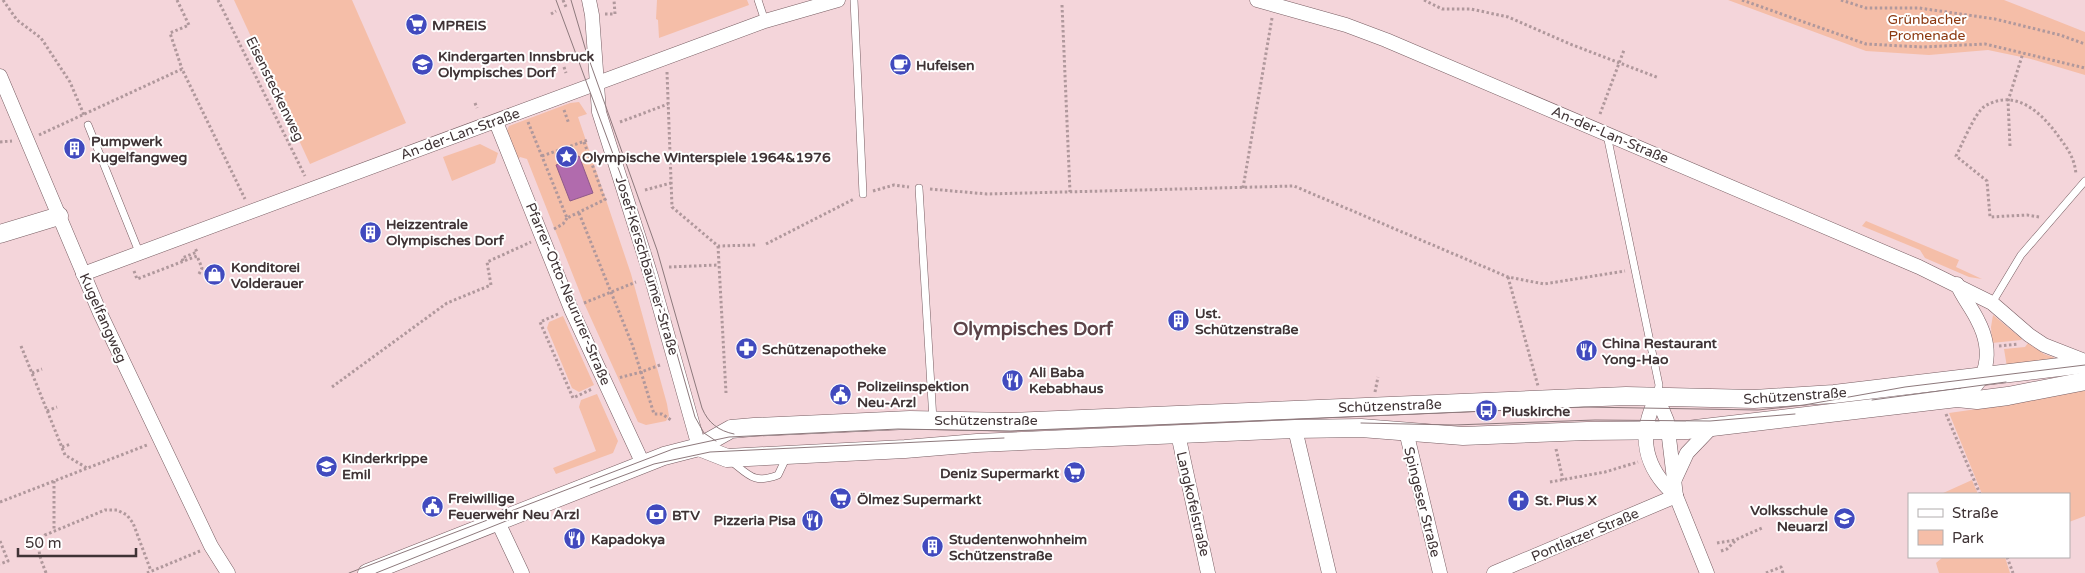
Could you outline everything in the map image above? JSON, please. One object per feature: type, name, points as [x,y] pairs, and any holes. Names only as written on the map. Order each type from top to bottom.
[{"type":"street","name":"Josef-Kerschbaumer-Straße","points":[[589,0],[596,55],[596,85],[599,112],[651,276],[698,447]]},
{"type":"street","name":"An-der-Lan-Straße","points":[[83,274],[311,188],[496,122],[765,22],[838,0]]},
{"type":"street","name":"An-der-Lan-Straße","points":[[1257,0],[1346,25],[1386,40],[1957,284],[1992,303],[2036,340],[2085,362]]},
{"type":"street","name":"Kugelfangweg","points":[[0,76],[83,274],[213,551],[220,573]]},
{"type":"street","name":"Pfarrer-Otto-Neururer-Straße","points":[[496,122],[571,309],[643,464]]},
{"type":"street","points":[[0,234],[59,216]]},
{"type":"street","points":[[1957,284],[1984,334]]},
{"type":"street","points":[[1951,405],[1971,391],[1983,376],[1987,355],[1984,334],[1985,319],[1992,303]]},
{"type":"street","name":"Schützenstraße","points":[[367,573],[497,520],[643,464],[698,447],[731,429],[933,420],[1012,422],[1626,396],[1734,400],[1798,397],[1983,376],[2085,362]]},
{"type":"street","name":"Schützenstraße","points":[[698,447],[727,458],[906,450],[977,443],[1295,429],[1345,428],[1463,436],[1710,429],[1951,405],[2085,380]]},
{"type":"street","points":[[1657,396],[1665,414],[1669,430],[1675,489],[1707,573]]},
{"type":"street","points":[[1657,396],[1644,430],[1647,450],[1659,479],[1675,489]]},
{"type":"street","points":[[1295,429],[1329,573]]},
{"type":"street","points":[[1675,489],[1687,453],[1710,429]]},
{"type":"street","name":"Spingeser Straße","points":[[1406,431],[1440,573]]},
{"type":"street","name":"Langkofelstraße","points":[[1178,434],[1208,573]]},
{"type":"street","name":"Pontlatzer Straße","points":[[1494,573],[1675,489]]},
{"type":"street","points":[[497,520],[522,573]]},
{"type":"street","name":"Kugelfangweg","points":[[213,551],[228,573]]},
{"type":"lane","points":[[758,0],[765,22]]},
{"type":"lane","points":[[854,0],[863,194]]},
{"type":"lane","points":[[88,125],[139,252]]},
{"type":"lane","points":[[1607,134],[1633,270],[1659,385],[1657,396]]},
{"type":"lane","points":[[1992,303],[2021,255],[2085,181]]},
{"type":"lane","points":[[919,188],[933,420]]},
{"type":"lane","points":[[727,458],[750,476],[760,480],[778,475],[788,454]]},
{"type":"path","points":[[3,0],[17,20],[41,38],[70,82],[88,125]]},
{"type":"path","points":[[177,0],[188,25],[170,33],[182,69],[250,211]]},
{"type":"path","name":"Eisensteckenweg","points":[[218,0],[311,188]]},
{"type":"path","points":[[563,0],[566,7]]},
{"type":"path","points":[[1424,0],[1442,9],[1471,9],[1508,18],[1659,78]]},
{"type":"path","points":[[1742,0],[1866,44],[1922,47],[1985,44],[2085,68]]},
{"type":"path","points":[[1841,0],[1866,8],[1919,8],[1995,19],[2060,35],[2085,44]]},
{"type":"path","points":[[1243,188],[1274,4]]},
{"type":"path","points":[[1062,5],[1070,192]]},
{"type":"path","points":[[551,14],[556,11]]},
{"type":"path","points":[[1600,114],[1624,50]]},
{"type":"path","points":[[2010,146],[2008,101],[2023,53]]},
{"type":"path","points":[[564,67],[566,73]]},
{"type":"path","points":[[28,140],[182,69]]},
{"type":"path","points":[[666,72],[672,208],[718,246],[756,245]]},
{"type":"path","points":[[2039,217],[2013,213],[1990,217],[1987,181],[1956,156],[1983,107],[1997,101],[2008,101],[2023,103],[2039,112],[2075,163],[2076,175],[2071,182]]},
{"type":"path","points":[[475,103],[477,108]]},
{"type":"path","points":[[620,122],[668,104]]},
{"type":"path","points":[[562,106],[569,124]]},
{"type":"path","points":[[527,119],[566,218]]},
{"type":"path","points":[[542,156],[586,141],[607,199],[566,218],[563,224],[554,229]]},
{"type":"path","points":[[645,190],[671,182]]},
{"type":"path","points":[[766,244],[863,194],[894,185],[987,194],[1294,186],[1508,277],[1544,284],[1633,270]]},
{"type":"path","points":[[579,212],[632,344],[654,414],[662,414],[671,420]]},
{"type":"path","points":[[332,388],[447,303],[491,285],[487,262],[534,241]]},
{"type":"path","points":[[718,246],[726,392]]},
{"type":"path","points":[[183,261],[182,258],[197,252],[195,248]]},
{"type":"path","points":[[134,271],[137,279],[197,256],[202,268],[198,274]]},
{"type":"path","points":[[670,267],[718,266]]},
{"type":"path","points":[[1508,277],[1539,389]]},
{"type":"path","points":[[584,303],[636,282]]},
{"type":"path","points":[[563,312],[540,322],[573,398],[597,387]]},
{"type":"path","points":[[1993,347],[2023,343]]},
{"type":"path","points":[[21,346],[62,447],[68,458],[87,468]]},
{"type":"path","points":[[618,378],[660,365]]},
{"type":"path","points":[[32,373],[42,369]]},
{"type":"path","points":[[1375,395],[1378,377]]},
{"type":"path","points":[[1951,405],[1980,493]]},
{"type":"path","points":[[47,411],[57,407]]},
{"type":"path","points":[[0,502],[160,441]]},
{"type":"path","points":[[62,447],[71,444]]},
{"type":"path","points":[[1555,444],[1563,480]]},
{"type":"path","points":[[1550,482],[1605,472],[1641,461]]},
{"type":"path","points":[[54,481],[54,530]]},
{"type":"path","points":[[46,573],[38,552],[39,542],[45,535],[105,510],[117,510],[127,515],[133,523],[149,572],[213,551]]},
{"type":"path","points":[[1717,543],[1735,540],[1762,528]]},
{"type":"path","points":[[1721,551],[1727,549],[1735,540]]},
{"type":"path","points":[[0,541],[8,561],[0,564]]},
{"type":"path","points":[[2008,558],[2013,573]]},
{"type":"path","points":[[1766,573],[1781,567],[1784,573]]},
{"type":"green space","points":[[234,0],[352,0],[406,123],[310,164]]},
{"type":"green space","points":[[657,0],[747,0],[749,5],[659,38],[658,20],[656,19]]},
{"type":"green space","name":"Grünbacher Promenade","points":[[1728,0],[2004,0],[2085,32],[2085,75],[2031,59],[1988,50],[1929,55],[1866,51]]},
{"type":"green space","points":[[579,102],[587,114],[578,117],[631,274],[667,404],[669,416],[666,421],[646,425],[638,422],[584,303],[527,159],[520,157],[517,161],[506,133],[509,126],[570,103]]},
{"type":"green space","points":[[480,144],[498,153],[495,163],[452,181],[443,157]]},
{"type":"green space","points":[[1866,221],[1959,260],[1956,267],[1982,279],[1969,277],[1925,258],[1920,250],[1862,226]]},
{"type":"green space","points":[[1993,315],[2022,339],[1992,343],[1991,327]]},
{"type":"green space","points":[[563,316],[594,385],[579,392],[572,388],[547,328],[549,322]]},
{"type":"green space","points":[[2028,343],[2044,354],[2058,359],[2007,367],[2004,349],[2025,347]]},
{"type":"green space","points":[[2085,389],[2085,516],[2070,522],[2070,493],[1982,493],[1949,413],[2005,405]]},
{"type":"green space","points":[[597,394],[618,441],[613,453],[556,474],[553,468],[596,451],[579,407],[581,400]]},
{"type":"green space","points":[[1972,480],[1978,493],[1943,493]]},
{"type":"green space","points":[[1942,558],[2005,558],[2010,573],[1939,573],[1936,563]]},
{"type":"shaded area","points":[[579,156],[593,193],[570,201],[556,165]]},
{"type":"tram line","points":[[556,0],[643,235],[695,417],[704,433],[716,441]]},
{"type":"tram line","points":[[571,0],[586,51],[657,250],[702,408],[707,418],[715,426],[734,434]]},
{"type":"tram line","points":[[349,573],[673,449],[729,437],[898,429],[1010,431],[1584,407],[1758,410],[1804,405],[1905,387],[2085,365]]},
{"type":"tram line","points":[[1872,400],[2006,382]]},
{"type":"tram line","points":[[1361,423],[1454,425],[1595,420],[1710,421],[1795,414]]},
{"type":"tram line","points":[[590,488],[654,464],[710,452],[1004,438]]},
{"type":"tram line","points":[[376,573],[511,519]]},
{"type":"place","name":"MPREIS","points":[[416,25]]},
{"type":"place","name":"Kindergarten Innsbruck Olympisches Dorf","points":[[422,64]]},
{"type":"place","name":"Hufeisen","points":[[900,65]]},
{"type":"place","name":"Pumpwerk Kugelfangweg","points":[[75,149]]},
{"type":"place","name":"Olympische Winterspiele 1964&1976","points":[[566,157]]},
{"type":"place","name":"Heizzentrale Olympisches Dorf","points":[[370,232]]},
{"type":"place","name":"Konditorei Volderauer","points":[[215,275]]},
{"type":"place","name":"Ust. Schützenstraße","points":[[1179,321]]},
{"type":"place","name":"Schützenapotheke","points":[[746,349]]},
{"type":"place","name":"China Restaurant Yong-Hao","points":[[1586,351]]},
{"type":"place","name":"Ali Baba Kebabhaus","points":[[1013,380]]},
{"type":"place","name":"Polizeiinspektion Neu-Arzl","points":[[841,394]]},
{"type":"place","name":"Piuskirche","points":[[1486,411]]},
{"type":"place","name":"Kinderkrippe Emil","points":[[326,466]]},
{"type":"place","name":"Deniz Supermarkt","points":[[1075,473]]},
{"type":"place","name":"Ölmez Supermarkt","points":[[841,499]]},
{"type":"place","name":"St. Pius X","points":[[1519,500]]},
{"type":"place","name":"Freiwillige Feuerwehr Neu Arzl","points":[[432,506]]},
{"type":"place","name":"BTV","points":[[656,515]]},
{"type":"place","name":"Volksschule Neuarzl","points":[[1844,518]]},
{"type":"place","name":"Pizzeria Pisa","points":[[812,520]]},
{"type":"place","name":"Kapadokya","points":[[575,539]]},
{"type":"place","name":"Studentenwohnheim Schützenstraße","points":[[933,547]]},
{"type":"district","name":"Olympisches Dorf","points":[[1033,329]]}]
